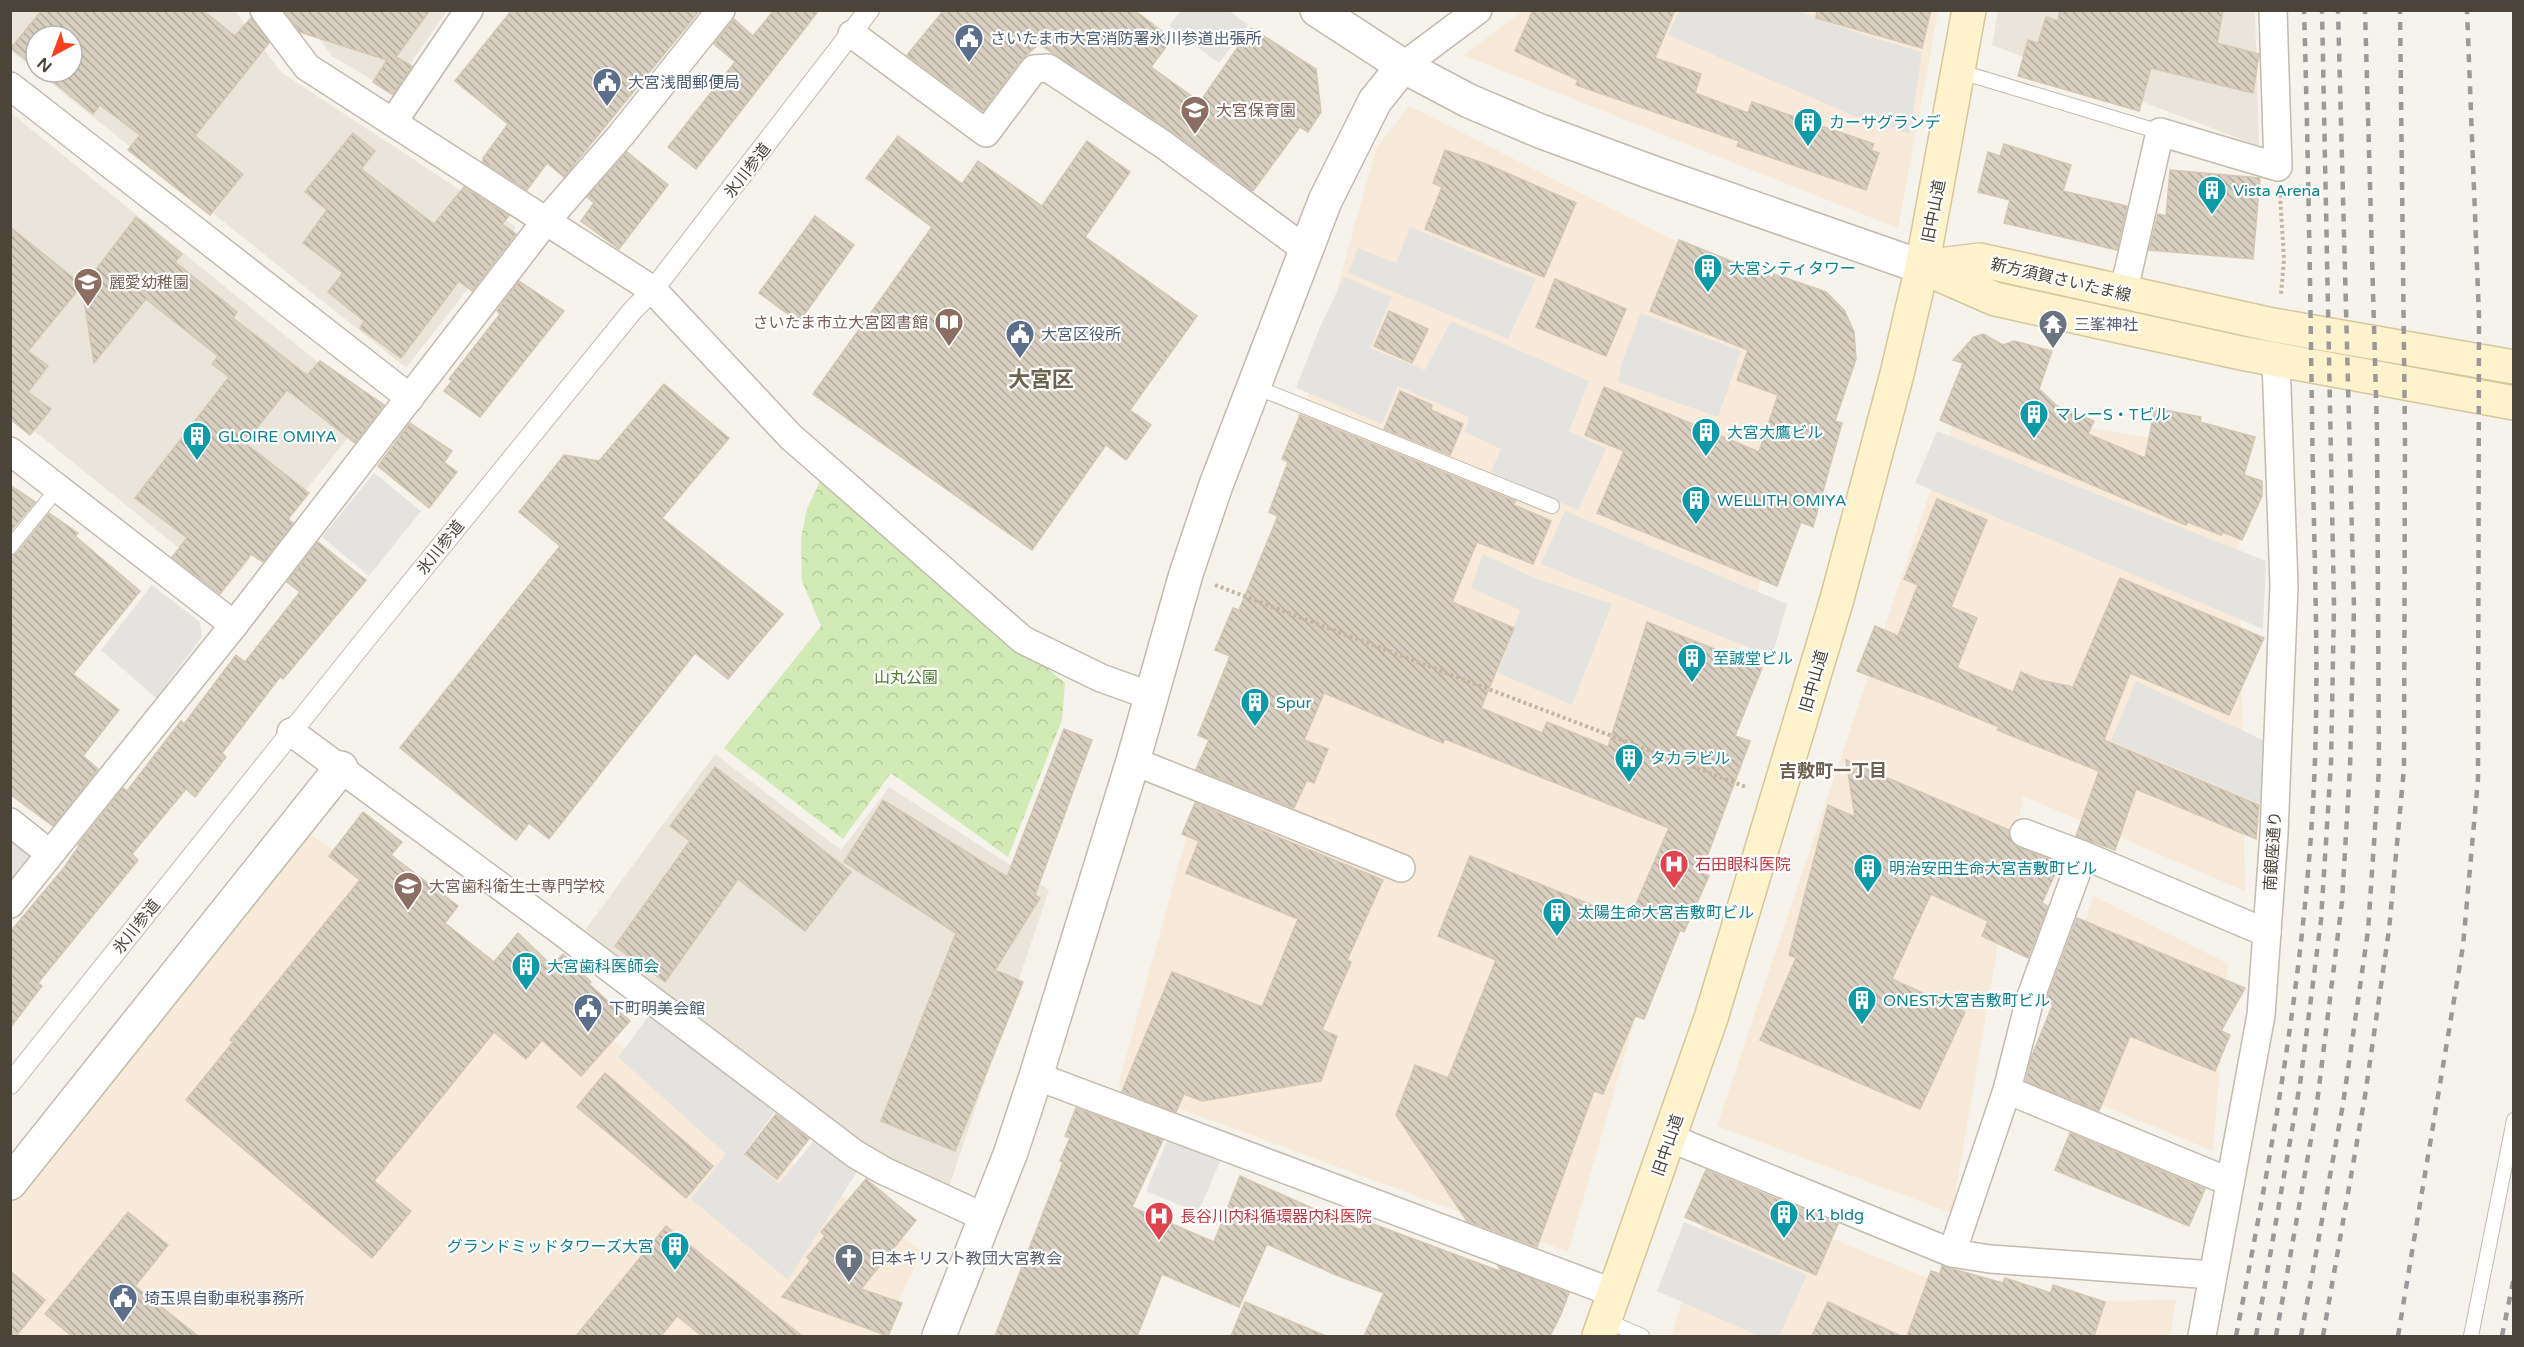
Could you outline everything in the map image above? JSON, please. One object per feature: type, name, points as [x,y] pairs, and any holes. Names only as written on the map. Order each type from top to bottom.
[{"type":"main road","name":"旧中山道","points":[[1606,1316],[1711,1018],[1837,599],[1898,374],[1923,267],[1969,10]]},
{"type":"main road","name":"新方須賀さいたま線","points":[[1923,267],[1980,260],[2123,294],[2273,325],[2514,367]]},
{"type":"main road","name":"新方須賀さいたま線","points":[[1923,267],[1995,299],[2276,360],[2514,403]]},
{"type":"street","points":[[393,122],[469,10]]},
{"type":"street","points":[[10,904],[234,625],[546,221],[621,135],[721,10]]},
{"type":"street","name":"氷川参道","points":[[10,1084],[291,732],[633,310],[653,290],[869,10]]},
{"type":"street","points":[[1317,10],[1403,66],[1469,101],[1540,131],[1846,242],[1923,267]]},
{"type":"street","points":[[939,1336],[986,1218],[1036,1076],[1133,761],[1186,574],[1252,386],[1305,249],[1325,201],[1375,101],[1403,66],[1478,10]]},
{"type":"street","points":[[2123,294],[2160,132],[2278,167],[2273,10]]},
{"type":"street","points":[[266,11],[307,67],[653,290],[791,437],[1023,640],[1101,678],[1151,696]]},
{"type":"street","points":[[852,34],[986,133],[1034,69],[1048,68],[1164,145],[1305,249]]},
{"type":"street","points":[[10,86],[410,398]]},
{"type":"street","name":"南銀座通り","points":[[2202,1336],[2261,1015],[2284,586],[2276,360]]},
{"type":"street","points":[[10,451],[234,625]]},
{"type":"street","points":[[291,732],[558,928],[855,1154],[884,1171],[986,1218]]},
{"type":"street","points":[[1133,761],[1401,868]]},
{"type":"street","points":[[10,1183],[340,768]]},
{"type":"street","points":[[10,822],[50,854]]},
{"type":"street","points":[[2024,833],[2083,855],[2267,933]]},
{"type":"street","points":[[1952,1253],[2007,1090],[2030,999],[2083,855]]},
{"type":"street","points":[[1036,1076],[1606,1316]]},
{"type":"street","points":[[2007,1090],[2230,1182]]},
{"type":"street","points":[[1670,1138],[1952,1253],[1990,1259],[2213,1275]]},
{"type":"lane","points":[[1959,71],[2160,132]]},
{"type":"lane","points":[[1252,386],[1552,506]]},
{"type":"lane","points":[[10,547],[58,488]]},
{"type":"lane","points":[[2471,1336],[2514,1120]]},
{"type":"lane","points":[[1606,1316],[1642,1336]]},
{"type":"path","points":[[2278,167],[2284,259],[2281,300]]},
{"type":"path","points":[[1186,574],[1778,799]]},
{"type":"shaded area","points":[[10,11],[235,11],[281,72],[516,227],[406,368],[52,84],[84,84],[84,24],[24,24],[24,61],[11,51]]},
{"type":"shaded area","points":[[298,11],[447,11],[391,91],[332,56]]},
{"type":"shaded area","points":[[1181,11],[1229,11],[1248,25],[1219,63],[1169,26]]},
{"type":"shaded area","points":[[1523,11],[1938,11],[1898,228],[1463,55]]},
{"type":"shaded area","points":[[1679,11],[1798,11],[1860,34],[1922,52],[1910,134],[1849,114],[1668,35]]},
{"type":"shaded area","points":[[1998,11],[2255,11],[2259,146],[1992,45]]},
{"type":"shaded area","points":[[1409,106],[1835,322],[1568,1252],[1118,1086],[1376,148]]},
{"type":"shaded area","points":[[10,112],[373,407],[227,587],[11,412]]},
{"type":"shaded area","points":[[1410,227],[1536,279],[1508,339],[1348,273],[1358,248],[1396,263]]},
{"type":"shaded area","points":[[1344,277],[1392,297],[1370,348],[1425,370],[1451,321],[1589,381],[1569,431],[1606,449],[1578,510],[1491,472],[1501,449],[1465,432],[1469,417],[1398,386],[1382,424],[1296,388],[1320,327]]},
{"type":"shaded area","points":[[1641,313],[1741,351],[1718,417],[1618,382],[1622,362]]},
{"type":"shaded area","points":[[1959,406],[2238,453],[2245,891],[2023,796],[1952,1213],[1717,1126]]},
{"type":"shaded area","points":[[1937,431],[2266,561],[2263,629],[1915,483]]},
{"type":"shaded area","points":[[374,473],[421,511],[369,576],[322,537]]},
{"type":"shaded area","points":[[1565,511],[1787,604],[1772,657],[1541,564]]},
{"type":"shaded area","points":[[1483,554],[1535,578],[1612,604],[1572,705],[1498,673],[1520,610],[1471,588]]},
{"type":"shaded area","points":[[152,585],[200,622],[202,637],[156,698],[101,650]]},
{"type":"shaded area","points":[[2136,681],[2265,741],[2263,805],[2111,741]]},
{"type":"shaded area","points":[[715,754],[841,850],[889,787],[1049,890],[949,1187],[867,1149],[585,930]]},
{"type":"shaded area","points":[[295,824],[922,1251],[882,1336],[11,1336],[10,1181]]},
{"type":"shaded area","points":[[11,839],[34,858],[11,889]]},
{"type":"shaded area","points":[[2093,896],[2228,964],[2213,1151],[2037,1078]]},
{"type":"shaded area","points":[[651,1013],[776,1110],[743,1154],[779,1184],[815,1139],[858,1170],[788,1280],[691,1199],[726,1154],[618,1057]]},
{"type":"shaded area","points":[[1169,1136],[1221,1159],[1198,1213],[1146,1191]]},
{"type":"shaded area","points":[[1713,1188],[1986,1303],[2176,1300],[2170,1336],[1672,1336]]},
{"type":"shaded area","points":[[1684,1222],[1807,1275],[1779,1336],[1759,1336],[1657,1291]]},
{"type":"green space","name":"山丸公園","points":[[822,477],[1065,683],[1062,720],[1008,857],[891,773],[843,839],[724,748],[821,626],[802,581],[801,538],[807,509]]},
{"type":"building","points":[[42,10],[202,10],[235,36],[251,18],[269,43],[195,136],[243,174],[210,215],[128,150],[140,135],[100,105],[93,114],[56,84],[84,84],[84,24],[31,24]]},
{"type":"building","points":[[284,10],[430,10],[396,57],[412,66],[393,95],[373,82],[387,60],[300,32]]},
{"type":"building","points":[[512,10],[700,10],[564,177],[547,163],[527,190],[483,162],[483,158],[508,124],[455,81]]},
{"type":"building","points":[[774,10],[819,10],[696,169],[668,147],[735,62],[714,44],[734,19],[753,36]]},
{"type":"building","points":[[944,10],[1134,10],[1172,39],[1151,67],[1200,102],[1251,28],[1316,69],[1321,112],[1308,132],[1300,127],[1253,191],[1173,132],[1039,44],[1021,60],[983,111],[907,55]]},
{"type":"building","points":[[1533,10],[1675,10],[1655,58],[1701,74],[1695,93],[1748,113],[1752,102],[1874,144],[1871,150],[1879,153],[1866,190],[1737,146],[1739,141],[1576,85],[1578,80],[1515,51]]},
{"type":"building","points":[[1817,10],[1931,10],[1922,48],[1816,18]]},
{"type":"building","points":[[2060,10],[2223,10],[2217,43],[2259,54],[2253,93],[2151,68],[2139,111],[2018,76],[2028,40],[2038,43],[2046,17],[2058,21]]},
{"type":"building","points":[[24,32],[24,58],[11,48]]},
{"type":"building","points":[[353,133],[375,151],[361,169],[434,224],[464,187],[509,216],[502,224],[516,234],[472,291],[459,281],[401,358],[360,328],[364,321],[328,292],[343,273],[303,243],[327,210],[305,192]]},
{"type":"building","points":[[898,136],[962,184],[978,161],[1042,206],[1087,141],[1130,172],[1085,237],[1197,316],[1130,410],[1151,425],[1126,460],[1106,445],[1032,550],[813,394],[932,227],[866,178]]},
{"type":"building","points":[[2004,144],[2071,165],[2063,191],[2127,206],[2117,250],[2004,223],[2010,200],[1978,192],[1988,152],[2000,156]]},
{"type":"building","points":[[1445,150],[1486,164],[1576,203],[1544,277],[1425,229],[1442,187],[1433,183]]},
{"type":"building","points":[[627,152],[668,185],[619,249],[581,221],[594,203],[587,197]]},
{"type":"building","name":"Vista Arena","points":[[2170,170],[2260,178],[2253,259],[2149,250],[2158,214],[2166,216]]},
{"type":"building","points":[[815,216],[854,245],[799,322],[759,293]]},
{"type":"building","points":[[136,217],[182,254],[175,262],[237,312],[233,318],[307,375],[320,361],[384,405],[355,443],[287,390],[245,443],[309,493],[288,519],[293,523],[263,562],[251,554],[220,594],[172,557],[187,538],[135,498],[229,377],[212,364],[218,356],[146,299],[94,363],[82,288]]},
{"type":"building","points":[[10,227],[82,285],[28,351],[48,366],[28,392],[51,409],[30,435],[10,419]]},
{"type":"building","points":[[1679,240],[1773,278],[1774,274],[1826,292],[1844,310],[1854,332],[1856,359],[1835,421],[1842,423],[1813,527],[1801,522],[1777,586],[1597,513],[1624,451],[1585,435],[1604,387],[1759,452],[1778,395],[1737,380],[1748,350],[1650,311]]},
{"type":"building","points":[[1555,279],[1626,309],[1606,356],[1536,327]]},
{"type":"building","points":[[519,281],[564,311],[480,417],[444,391],[452,381],[449,379],[500,314],[497,311]]},
{"type":"building","points":[[1389,311],[1428,329],[1412,363],[1374,346]]},
{"type":"building","points":[[1983,334],[2003,345],[2014,341],[2052,351],[2039,389],[2057,406],[2094,421],[2088,434],[2145,458],[2155,408],[2201,417],[2200,422],[2255,437],[2244,475],[2262,481],[2262,496],[2242,540],[2223,532],[2221,535],[2188,522],[2186,525],[1940,420],[1963,363],[1953,360],[1974,337]]},
{"type":"building","points":[[664,384],[729,438],[662,518],[783,614],[728,679],[695,653],[549,839],[529,823],[516,840],[400,748],[560,546],[519,512],[564,455],[599,461]]},
{"type":"building","points":[[1400,391],[1432,405],[1431,410],[1463,424],[1450,455],[1384,429]]},
{"type":"building","points":[[1300,415],[1515,501],[1514,505],[1551,521],[1533,564],[1477,542],[1452,602],[1514,628],[1481,708],[1542,733],[1547,722],[1608,747],[1647,622],[1762,668],[1735,736],[1750,741],[1701,873],[1709,876],[1684,932],[1680,930],[1644,1019],[1635,1016],[1603,1094],[1594,1091],[1537,1247],[1467,1221],[1396,1115],[1415,1065],[1448,1078],[1496,960],[1438,936],[1470,856],[1629,920],[1669,828],[1445,739],[1443,743],[1324,693],[1304,740],[1328,749],[1314,783],[1307,780],[1294,808],[1196,769],[1209,740],[1198,735],[1230,656],[1215,650],[1233,608],[1239,610],[1278,516],[1269,512],[1288,462],[1282,459]]},
{"type":"building","points":[[410,423],[452,451],[444,462],[457,472],[429,508],[378,466]]},
{"type":"building","points":[[10,485],[35,502],[10,532]]},
{"type":"building","points":[[1937,499],[1987,520],[1951,607],[1977,618],[1957,668],[2013,692],[2021,672],[2040,680],[2073,687],[2120,578],[2264,638],[2229,715],[2130,673],[2104,740],[2259,805],[2256,839],[2136,789],[2115,850],[2076,836],[2099,771],[1997,730],[1999,727],[1934,700],[1857,671],[1875,626],[1898,636],[1918,585],[1904,579]]},
{"type":"building","points":[[49,513],[78,533],[75,536],[140,591],[73,674],[119,710],[83,756],[98,769],[53,826],[10,794],[10,556],[17,553]]},
{"type":"building","points":[[318,542],[366,580],[283,679],[280,677],[222,753],[226,757],[195,797],[186,789],[132,854],[138,860],[38,983],[42,986],[10,1028],[10,932],[63,869],[78,845],[123,788],[127,791],[181,721],[184,724],[236,655],[245,662],[300,592],[287,582]]},
{"type":"building","points":[[1064,729],[1092,740],[1035,895],[1040,898],[995,970],[1023,982],[955,1151],[881,1121],[956,933],[844,862],[883,800],[1007,877]]},
{"type":"building","points":[[1846,760],[2009,830],[2012,843],[2018,847],[2060,863],[2042,903],[2048,906],[2028,958],[1982,936],[1988,921],[1931,894],[1892,979],[1965,1012],[1920,1109],[1760,1040],[1796,958],[1789,955],[1828,805],[1855,817]]},
{"type":"building","points":[[715,767],[851,872],[805,931],[738,879],[665,982],[615,946],[690,841],[670,826]]},
{"type":"building","points":[[1195,803],[1383,880],[1347,960],[1351,962],[1322,1030],[1337,1036],[1321,1081],[1202,1101],[1184,1094],[1176,1112],[1122,1091],[1172,972],[1262,1007],[1298,919],[1186,873],[1199,841],[1182,834]]},
{"type":"building","points":[[363,812],[402,842],[391,855],[458,906],[445,923],[494,962],[518,933],[552,966],[563,954],[591,982],[589,984],[630,1021],[581,1076],[542,1040],[526,1059],[494,1032],[374,1181],[411,1211],[372,1258],[186,1100],[233,1042],[230,1040],[360,880],[329,856]]},
{"type":"building","points":[[2077,918],[2245,988],[2221,1031],[2230,1035],[2215,1071],[2130,1036],[2099,1111],[2026,1081],[2031,1058],[2053,1004],[2046,1001]]},
{"type":"building","points":[[605,1073],[713,1166],[686,1198],[577,1107]]},
{"type":"building","points":[[1076,1108],[1163,1140],[1132,1207],[1214,1242],[1240,1176],[1361,1230],[1365,1221],[1502,1272],[1498,1266],[1569,1293],[1561,1314],[1550,1336],[1364,1336],[1384,1293],[1336,1275],[1267,1244],[1239,1307],[1162,1274],[1137,1336],[995,1336],[1063,1162],[1060,1161],[1070,1138],[1065,1136]]},
{"type":"building","points":[[776,1114],[809,1139],[777,1179],[745,1154]]},
{"type":"building","points":[[2070,1133],[2205,1189],[2189,1226],[2055,1170]]},
{"type":"building","name":"K1 bldg","points":[[1706,1170],[1838,1224],[1816,1275],[1685,1217]]},
{"type":"building","points":[[866,1179],[916,1220],[861,1289],[902,1303],[888,1336],[782,1297],[810,1261],[807,1257],[825,1236],[821,1232]]},
{"type":"building","points":[[128,1212],[168,1245],[135,1286],[198,1336],[72,1336],[45,1314]]},
{"type":"building","name":"グランドミッドタワーズ大宮","points":[[666,1226],[802,1336],[702,1336],[677,1316],[661,1336],[576,1336]]},
{"type":"building","points":[[1942,1266],[2003,1283],[2005,1278],[2051,1293],[2053,1285],[2105,1302],[2094,1336],[1907,1336],[1931,1271],[1940,1274]]},
{"type":"building","points":[[10,1271],[45,1300],[16,1336],[10,1336]]},
{"type":"building","points":[[1245,1302],[1326,1336],[1231,1336]]},
{"type":"building","points":[[1828,1302],[1901,1336],[1812,1336]]},
{"type":"railway","points":[[2236,1336],[2263,1194],[2297,978],[2311,833],[2315,760],[2316,630],[2304,10]]},
{"type":"railway","points":[[2256,1336],[2300,1084],[2321,920],[2331,763],[2334,605],[2322,10]]},
{"type":"railway","points":[[2276,1336],[2316,1111],[2342,902],[2350,767],[2354,607],[2338,10]]},
{"type":"railway","points":[[2301,1336],[2343,1104],[2368,931],[2379,769],[2377,431],[2365,10]]},
{"type":"railway","points":[[2323,1336],[2365,1096],[2389,930],[2404,768],[2405,438],[2400,10]]},
{"type":"railway","points":[[2398,1336],[2463,946],[2478,779],[2479,317],[2467,10]]},
{"type":"railway","points":[[2502,1336],[2514,1277]]},
{"type":"place","name":"さいたま市大宮消防署氷川参道出張所","points":[[969,64]]},
{"type":"place","name":"大宮浅間郵便局","points":[[607,108]]},
{"type":"place","name":"大宮保育園","points":[[1195,136]]},
{"type":"place","name":"カーサグランデ","points":[[1808,148]]},
{"type":"place","name":"Vista Arena","points":[[2212,216]]},
{"type":"place","name":"大宮シティタワー","points":[[1708,294]]},
{"type":"place","name":"麗愛幼稚園","points":[[88,308]]},
{"type":"place","name":"さいたま市立大宮図書館","points":[[949,348]]},
{"type":"place","name":"三峯神社","points":[[2053,350]]},
{"type":"place","name":"大宮区役所","points":[[1020,360]]},
{"type":"place","name":"マレーS・Tビル","points":[[2034,440]]},
{"type":"place","name":"大宮大鷹ビル","points":[[1706,458]]},
{"type":"place","name":"GLOIRE OMIYA","points":[[197,462]]},
{"type":"place","name":"WELLITH OMIYA","points":[[1696,526]]},
{"type":"place","name":"至誠堂ビル","points":[[1692,684]]},
{"type":"place","name":"Spur","points":[[1255,728]]},
{"type":"place","name":"タカラビル","points":[[1629,784]]},
{"type":"place","name":"石田眼科医院","points":[[1674,890]]},
{"type":"place","name":"明治安田生命大宮吉敷町ビル","points":[[1868,894]]},
{"type":"place","name":"大宮歯科衛生士専門学校","points":[[408,912]]},
{"type":"place","name":"太陽生命大宮吉敷町ビル","points":[[1557,938]]},
{"type":"place","name":"大宮歯科医師会","points":[[526,992]]},
{"type":"place","name":"ONEST大宮吉敷町ビル","points":[[1862,1026]]},
{"type":"place","name":"下町明美会館","points":[[588,1034]]},
{"type":"place","name":"K1 bldg","points":[[1784,1240]]},
{"type":"place","name":"長谷川内科循環器内科医院","points":[[1159,1242]]},
{"type":"place","name":"グランドミッドタワーズ大宮","points":[[675,1272]]},
{"type":"place","name":"日本キリスト教団大宮教会","points":[[849,1284]]},
{"type":"place","name":"埼玉県自動車税事務所","points":[[123,1324]]},
{"type":"district","name":"大宮区","points":[[1041,379]]},
{"type":"district","name":"吉敷町一丁目","points":[[1833,771]]}]
